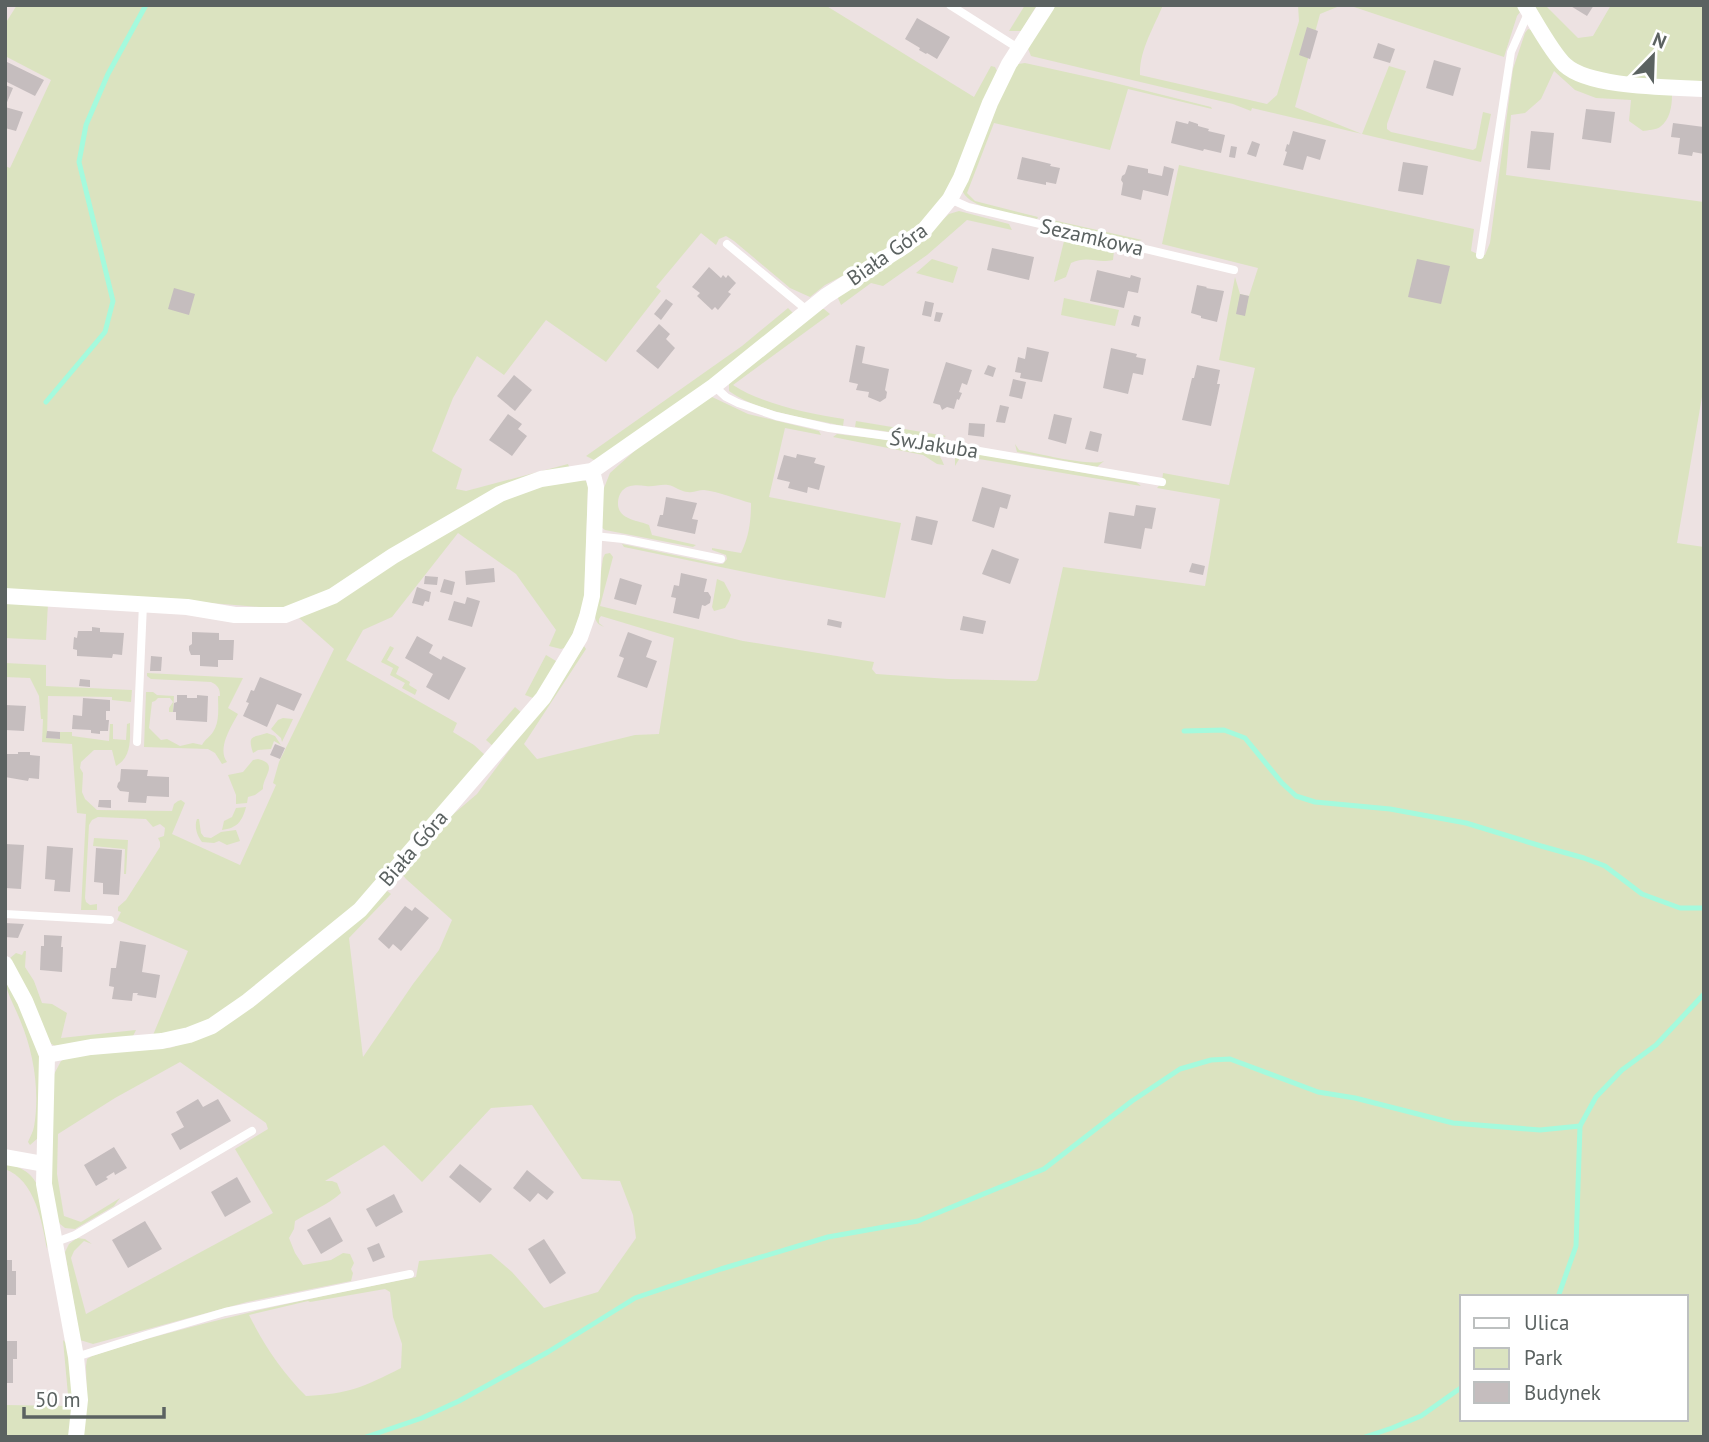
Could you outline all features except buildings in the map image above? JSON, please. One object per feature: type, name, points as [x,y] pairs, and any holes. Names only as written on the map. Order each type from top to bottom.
[{"type":"street","name":"Biała Góra","points":[[47,1055],[91,1047],[162,1041],[212,1026],[360,910],[543,698],[580,637],[592,596],[596,487],[592,471],[714,386],[826,296],[906,245],[925,229],[950,199],[990,103],[1018,48],[1047,5]]},
{"type":"street","points":[[1527,8],[1558,57],[1576,72],[1588,77],[1628,84],[1704,89]]},
{"type":"street","points":[[5,596],[187,607],[235,615],[285,615],[333,596],[393,556],[500,494],[541,479],[592,471]]},
{"type":"street","points":[[5,964],[47,1055],[44,1184],[76,1357],[80,1400],[76,1437]]},
{"type":"street","points":[[5,1157],[44,1164]]},
{"type":"lane","points":[[950,5],[1018,48]]},
{"type":"lane","points":[[1479,255],[1511,52],[1527,8]]},
{"type":"lane","name":"Sezamkowa","points":[[950,199],[968,207],[1234,270]]},
{"type":"lane","points":[[727,244],[808,311]]},
{"type":"lane","name":"Św.Jakuba","points":[[714,386],[738,403],[776,416],[829,428],[1162,482]]},
{"type":"lane","points":[[594,536],[623,539],[721,559]]},
{"type":"lane","points":[[137,741],[143,604]]},
{"type":"lane","points":[[5,914],[110,920]]},
{"type":"lane","points":[[56,1242],[75,1235],[252,1131]]},
{"type":"lane","points":[[76,1357],[225,1312],[411,1275]]},
{"type":"green space","points":[[17,5],[825,5],[974,97],[991,66],[997,71],[956,176],[927,220],[875,259],[825,285],[810,297],[790,288],[726,236],[719,239],[716,245],[701,233],[656,287],[661,291],[606,362],[546,320],[504,375],[477,356],[453,398],[432,451],[462,469],[456,489],[466,491],[568,464],[574,478],[586,481],[584,606],[567,647],[561,649],[549,646],[556,630],[516,574],[458,533],[392,617],[363,630],[346,660],[457,723],[453,732],[486,756],[352,909],[227,1009],[197,1026],[175,1033],[153,1035],[188,951],[117,920],[121,912],[118,907],[126,900],[160,847],[158,838],[164,836],[165,828],[160,824],[153,827],[146,819],[98,817],[92,820],[89,825],[85,898],[90,905],[97,904],[97,910],[81,910],[86,814],[77,813],[72,744],[42,742],[43,719],[39,696],[30,678],[5,677],[5,663],[46,665],[46,686],[132,690],[131,702],[112,700],[112,697],[48,696],[47,738],[59,739],[60,732],[72,732],[72,736],[109,741],[110,724],[113,724],[113,739],[126,740],[127,724],[130,723],[129,747],[125,758],[116,766],[112,750],[94,750],[81,762],[82,792],[85,799],[97,810],[172,811],[174,804],[181,800],[185,803],[172,834],[240,865],[276,785],[273,783],[279,762],[334,649],[285,609],[5,590],[5,166],[10,168],[51,80],[5,56],[5,24]]},
{"type":"green space","points":[[1025,5],[1037,5],[1021,31],[1009,31]]},
{"type":"green space","points":[[1051,5],[1163,5],[1144,48],[1140,75],[1267,104],[1277,95],[1299,21],[1298,5],[1342,5],[1320,14],[1295,107],[1362,134],[1252,108],[1251,111],[1233,104],[1031,56],[1027,46]]},
{"type":"green space","points":[[1348,5],[1517,5],[1520,12],[1504,57]]},
{"type":"green space","points":[[1531,5],[1545,5],[1578,38],[1593,36],[1611,5],[1704,5],[1704,84],[1616,77],[1583,69],[1567,59]]},
{"type":"green space","points":[[1528,29],[1534,31],[1551,60],[1672,95],[1672,104],[1668,117],[1660,127],[1643,131],[1629,121],[1631,100],[1596,98],[1575,90],[1554,71],[1541,99],[1525,113],[1511,115],[1506,175],[1704,202],[1704,385],[1677,543],[1704,547],[1704,1437],[80,1437],[87,1404],[87,1359],[92,1356],[212,1321],[416,1277],[419,1261],[491,1254],[512,1272],[544,1308],[598,1292],[636,1238],[633,1215],[620,1181],[582,1179],[532,1105],[491,1108],[422,1182],[384,1145],[325,1181],[337,1183],[341,1193],[295,1221],[289,1238],[303,1265],[331,1260],[343,1253],[350,1254],[354,1263],[351,1281],[247,1302],[93,1344],[80,1340],[65,1252],[69,1244],[77,1238],[92,1244],[84,1241],[71,1258],[86,1314],[273,1213],[235,1149],[268,1129],[266,1123],[180,1062],[58,1134],[57,1174],[64,1216],[81,1222],[120,1198],[114,1206],[75,1229],[65,1228],[55,1215],[50,1194],[52,1078],[61,1061],[69,1056],[95,1051],[170,1048],[202,1037],[386,890],[391,894],[349,938],[363,1057],[439,950],[452,920],[400,872],[443,823],[477,794],[584,646],[586,649],[524,744],[537,759],[635,735],[659,734],[674,638],[601,616],[599,623],[604,627],[597,622],[595,614],[605,554],[610,553],[613,557],[600,606],[743,641],[874,662],[872,669],[876,674],[949,679],[1036,681],[1063,567],[1205,586],[1220,499],[1157,488],[1162,482],[1163,473],[1229,485],[1255,368],[1219,360],[1235,277],[1240,294],[1249,296],[1258,268],[1162,244],[1179,165],[1474,229],[1471,251],[1485,255],[1490,243],[1513,69]],"holes":[[[385,1289],[390,1292],[393,1317],[402,1344],[401,1368],[366,1385],[333,1393],[306,1396],[274,1358],[249,1315],[308,1301]]]},
{"type":"green space","points":[[1025,63],[1212,109],[1128,89],[1110,150],[994,123],[967,193],[975,201],[1038,217],[1037,219],[995,210],[974,203],[962,190],[1004,83],[1018,64]]},
{"type":"green space","points":[[1389,66],[1406,71],[1387,124],[1387,129],[1391,132],[1473,150],[1476,148],[1483,112],[1491,114],[1481,162],[1362,134]]},
{"type":"green space","points":[[959,211],[1009,224],[1012,230],[967,220],[927,255],[883,286],[871,283],[841,305],[838,295],[923,238],[949,214]]},
{"type":"green space","points":[[1048,219],[1142,240],[1047,221]]},
{"type":"green space","points":[[1064,241],[1114,251],[1113,260],[1083,260],[1071,263],[1066,277],[1054,282]]},
{"type":"green space","points":[[932,259],[958,267],[953,283],[916,273]]},
{"type":"green space","points":[[1064,298],[1119,310],[1115,326],[1061,315]]},
{"type":"green space","points":[[788,308],[794,314],[708,382],[598,462],[586,456],[742,346]]},
{"type":"green space","points":[[819,309],[830,314],[733,385],[772,403],[844,419],[843,426],[768,409],[729,391],[729,381]]},
{"type":"green space","points":[[710,396],[748,414],[819,431],[821,435],[785,428],[769,497],[901,523],[885,598],[779,579],[624,547],[622,544],[723,564],[727,559],[726,555],[712,548],[741,553],[749,529],[751,503],[716,492],[685,492],[668,485],[637,485],[628,486],[619,496],[619,508],[624,516],[649,525],[652,535],[696,545],[693,547],[601,527],[602,493],[610,473],[649,438]]},
{"type":"green space","points":[[856,421],[946,436],[940,439],[855,427]]},
{"type":"green space","points":[[837,434],[927,448],[937,453],[944,465],[937,464],[923,455],[833,437]]},
{"type":"green space","points":[[1015,444],[1019,450],[1063,459],[1104,461],[1097,467],[1017,452]]},
{"type":"green space","points":[[960,451],[1136,482],[1141,486],[961,456],[955,466],[955,454]]},
{"type":"green space","points":[[717,579],[724,582],[731,595],[725,608],[714,611],[712,607]]},
{"type":"green space","points":[[5,600],[48,603],[46,640],[5,638]]},
{"type":"green space","points":[[390,646],[394,648],[387,660],[399,667],[396,674],[410,682],[409,685],[417,690],[415,695],[402,688],[405,683],[390,675],[393,668],[381,662]]},
{"type":"green space","points":[[546,655],[556,661],[557,665],[537,697],[525,695]]},
{"type":"green space","points":[[147,673],[243,678],[228,708],[238,714],[224,744],[227,762],[222,764],[215,753],[208,749],[144,747],[146,692],[174,696],[173,712],[169,712],[173,702],[170,698],[158,698],[152,702],[149,728],[161,740],[167,739],[180,746],[193,743],[202,745],[212,734],[217,724],[220,696],[220,691],[211,682],[151,679]]},
{"type":"green space","points":[[515,707],[523,714],[494,747],[486,740]]},
{"type":"green space","points":[[283,718],[293,719],[282,742],[271,729]]},
{"type":"green space","points":[[267,733],[275,736],[281,745],[274,741],[271,749],[253,753],[251,740]]},
{"type":"green space","points":[[258,759],[268,764],[269,768],[263,789],[248,797],[247,803],[236,804],[236,795],[228,775],[243,772],[253,760]]},
{"type":"green space","points":[[246,807],[238,823],[232,828],[222,830],[224,821],[232,817],[236,808]]},
{"type":"green space","points":[[197,819],[204,837],[211,838],[221,832],[236,830],[240,841],[227,845],[219,841],[202,842],[196,831]]},
{"type":"green space","points":[[94,838],[128,840],[126,874],[125,849],[93,846]]},
{"type":"green space","points":[[24,951],[25,967],[34,981],[42,1003],[52,1004],[67,1013],[61,1038],[136,1030],[133,1036],[55,1046],[50,1043],[9,959],[16,953],[22,955]]},
{"type":"green space","points":[[5,975],[29,1024],[38,1050],[42,1077],[38,1138],[30,1145],[28,1142],[34,1129],[36,1114],[34,1073],[29,1046],[8,992]]},
{"type":"green space","points":[[5,1163],[29,1174],[37,1185],[48,1225],[47,1249],[30,1192],[24,1182],[5,1169]]},
{"type":"green space","points":[[63,1340],[70,1347],[75,1367],[70,1437],[5,1437],[5,1405],[69,1406]]},
{"type":"waterway","points":[[46,402],[105,332],[113,301],[79,162],[86,125],[108,74],[146,5]]},
{"type":"waterway","points":[[1184,731],[1224,730],[1245,738],[1296,796],[1315,802],[1390,809],[1466,823],[1605,866],[1642,894],[1680,908],[1704,908]]},
{"type":"waterway","points":[[1559,1295],[1576,1246],[1580,1126],[1596,1097],[1622,1070],[1656,1045],[1704,994]]},
{"type":"waterway","points":[[366,1437],[422,1418],[459,1401],[548,1352],[635,1298],[828,1237],[918,1221],[1044,1169],[1132,1101],[1180,1069],[1211,1060],[1230,1059],[1318,1092],[1355,1098],[1453,1123],[1540,1130],[1580,1126]]},
{"type":"waterway","points":[[1365,1437],[1421,1416],[1460,1388]]}]
